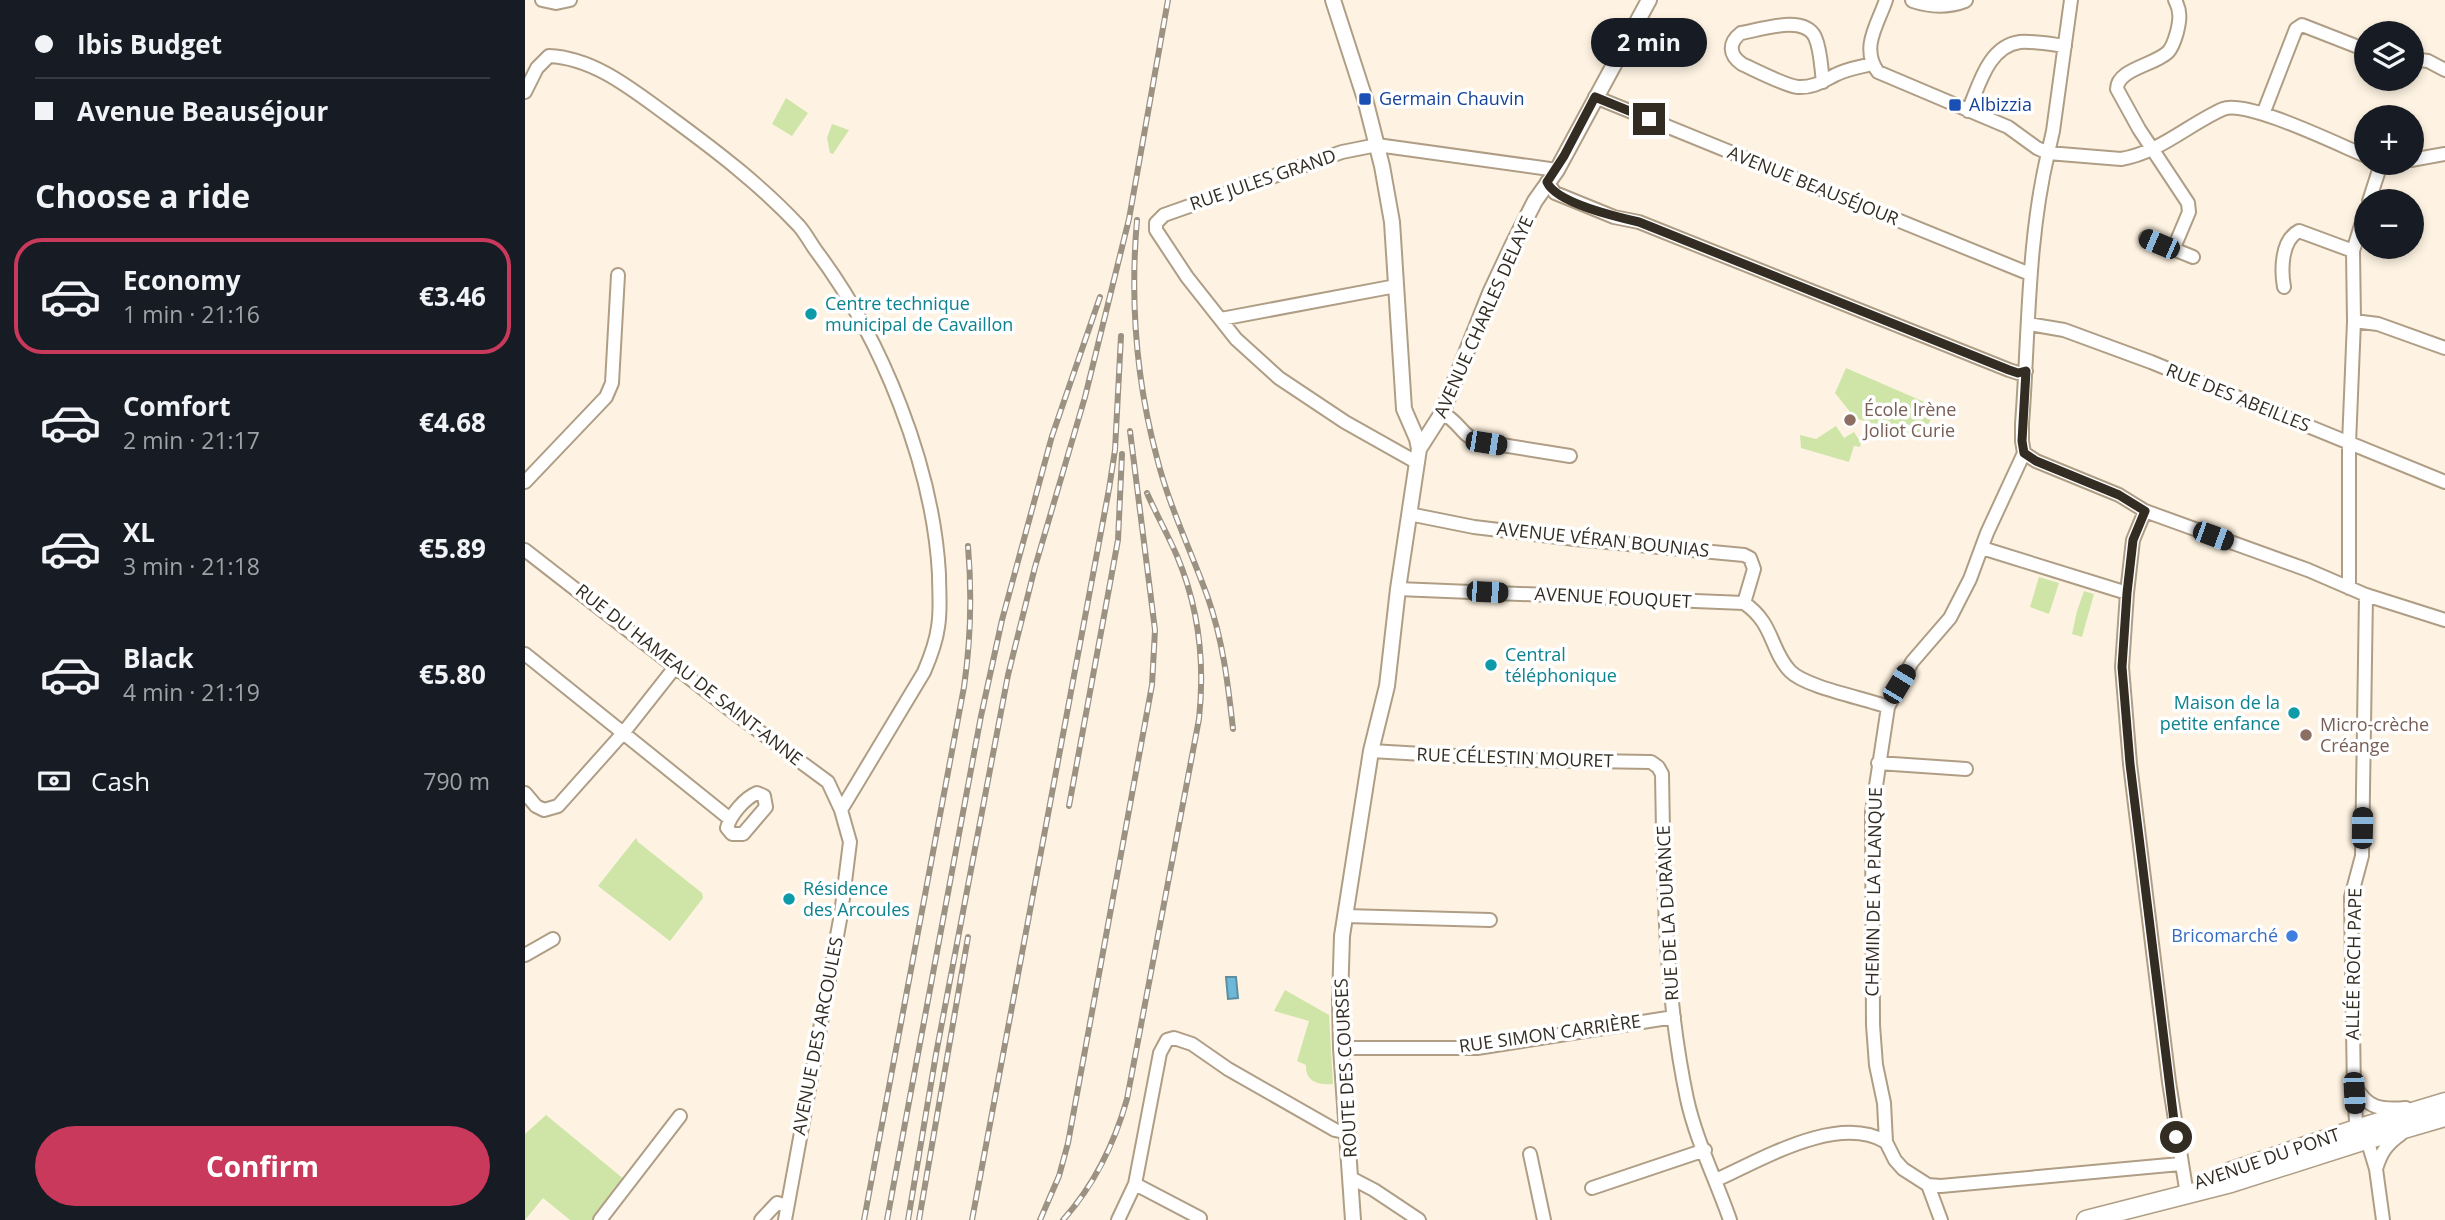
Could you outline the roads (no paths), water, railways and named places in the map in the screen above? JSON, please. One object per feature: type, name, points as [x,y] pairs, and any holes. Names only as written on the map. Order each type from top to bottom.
[{"type":"main road","name":"AVENUE DU PONT","points":[[2362,1134],[2411,1128],[2443,1108]]},
{"type":"main road","name":"AVENUE DU PONT","points":[[2086,1220],[2186,1191],[2255,1176],[2362,1134],[2443,1108]]},
{"type":"street","points":[[543,0],[556,3],[571,0]]},
{"type":"street","points":[[1333,0],[1377,145],[1392,222],[1403,409],[1410,422],[1417,456]]},
{"type":"street","name":"AVENUE CHARLES DELAYE","points":[[1417,456],[1439,419],[1501,269],[1649,0]]},
{"type":"street","points":[[1887,0],[1870,40],[1869,50],[1872,64],[1884,76],[2008,127],[2048,153],[2121,159],[2153,149],[2225,108],[2236,106],[2263,114],[2354,151]]},
{"type":"street","points":[[1913,0],[1931,5],[1951,5],[1965,0]]},
{"type":"street","points":[[2071,0],[2053,131],[2037,197],[2030,274],[2022,441],[2024,453],[2036,461],[2119,495],[2145,511],[2308,570],[2366,595],[2445,620]]},
{"type":"street","points":[[2173,250],[2189,212],[2188,203],[2139,129],[2117,89],[2117,83],[2122,76],[2154,62],[2168,52],[2174,43],[2180,19],[2175,0]]},
{"type":"street","points":[[1823,82],[1816,39],[1811,31],[1791,24],[1741,33],[1735,37],[1731,53],[1742,64],[1797,88],[1823,82],[1850,69],[1872,64]]},
{"type":"street","points":[[2263,114],[2296,29],[2302,25],[2354,45]]},
{"type":"street","points":[[1968,111],[1993,57],[2007,46],[2027,42],[2065,46]]},
{"type":"street","points":[[525,92],[537,68],[549,56],[563,57],[583,62],[631,88],[688,130],[754,184],[800,228],[836,278],[863,324],[891,383],[929,495],[938,558],[938,628],[933,651],[924,672],[841,810]]},
{"type":"street","points":[[2424,61],[2445,70]]},
{"type":"street","name":"AVENUE BEAUSÉJOUR","points":[[1595,97],[2030,274]]},
{"type":"street","name":"RUE JULES GRAND","points":[[1221,319],[1187,277],[1155,226],[1158,218],[1342,152],[1377,145],[1557,170]]},
{"type":"street","points":[[2424,158],[2445,154]]},
{"type":"street","points":[[1547,182],[1555,193],[1614,217],[1639,222],[2009,370],[2018,373],[2026,371]]},
{"type":"street","points":[[2284,287],[2281,268],[2294,233],[2299,231],[2353,251]]},
{"type":"street","points":[[2146,238],[2193,257]]},
{"type":"street","points":[[2349,588],[2349,444],[2354,248]]},
{"type":"street","points":[[525,482],[606,397],[612,383],[618,275]]},
{"type":"street","points":[[1397,286],[1221,319],[1236,339],[1279,378],[1345,422],[1417,456]]},
{"type":"street","points":[[2354,321],[2378,324],[2445,348]]},
{"type":"street","name":"RUE DES ABEILLES","points":[[2029,324],[2064,330],[2151,362],[2445,482]]},
{"type":"street","points":[[1410,422],[1423,427],[1439,419],[1459,424],[1468,438],[1477,441],[1570,456]]},
{"type":"street","name":"CHEMIN DE LA PLANQUE","points":[[1886,1142],[1884,1103],[1876,1065],[1872,992],[1872,812],[1888,707],[1912,662],[1950,618],[1970,579],[2024,453]]},
{"type":"street","name":"ROUTE DES COURSES","points":[[1353,1220],[1339,1000],[1345,916],[1371,751],[1387,686],[1417,456]]},
{"type":"street","points":[[2145,511],[2133,540],[2122,667],[2167,1068],[2186,1191]]},
{"type":"street","name":"AVENUE VÉRAN BOUNIAS","points":[[1409,514],[1486,528],[1744,555],[1750,558],[1753,569],[1744,603]]},
{"type":"street","points":[[1982,548],[2127,593]]},
{"type":"street","name":"RUE DU HAMEAU DE SAINT-ANNE","points":[[525,550],[733,712],[828,782],[841,810]]},
{"type":"street","name":"AVENUE FOUQUET","points":[[1398,589],[1744,603]]},
{"type":"street","name":"ALLÉE ROCH PAPE","points":[[2366,595],[2362,856],[2351,897],[2354,1082],[2355,1112],[2376,1169],[2382,1220]]},
{"type":"street","points":[[1744,603],[1769,630],[1785,664],[1800,680],[1888,707]]},
{"type":"street","points":[[525,654],[730,819]]},
{"type":"street","points":[[525,793],[536,806],[544,810],[558,806],[624,732],[676,666]]},
{"type":"street","name":"RUE CÉLESTIN MOURET","points":[[1371,751],[1527,760],[1651,762],[1658,767]]},
{"type":"street","points":[[1878,764],[1966,769]]},
{"type":"street","name":"RUE DE LA DURANCE","points":[[1658,767],[1663,775],[1664,912],[1674,1017],[1688,1101],[1730,1220]]},
{"type":"street","name":"AVENUE DES ARCOULES","points":[[785,1220],[841,914],[849,842],[841,810]]},
{"type":"street","points":[[1345,916],[1490,920]]},
{"type":"street","points":[[525,955],[553,939]]},
{"type":"street","name":"RUE SIMON CARRIÈRE","points":[[1341,1048],[1477,1048],[1674,1017]]},
{"type":"street","points":[[1121,1217],[1135,1184],[1160,1053],[1167,1040],[1174,1038],[1192,1044],[1237,1074],[1335,1130],[1349,1133]]},
{"type":"street","points":[[2354,1082],[2361,1096],[2379,1108],[2443,1108]]},
{"type":"street","points":[[600,1220],[680,1116]]},
{"type":"street","points":[[2376,1169],[2387,1144],[2411,1128]]},
{"type":"street","points":[[1716,1180],[1809,1139],[1826,1135],[1864,1133],[1886,1142],[1903,1169],[1929,1185],[2180,1164]]},
{"type":"street","points":[[1592,1188],[1705,1150]]},
{"type":"street","points":[[1530,1154],[1544,1220]]},
{"type":"street","points":[[1352,1178],[1419,1220]]},
{"type":"street","points":[[1135,1184],[1199,1218]]},
{"type":"street","points":[[1929,1185],[1941,1220]]},
{"type":"street","points":[[761,1220],[777,1203],[787,1206]]},
{"type":"water","points":[[1226,977],[1236,977],[1238,998],[1228,999]]},
{"type":"railway","points":[[908,1220],[936,1054],[1008,675],[1035,567],[1085,397],[1129,219],[1168,0]]},
{"type":"railway","points":[[1137,220],[1135,310],[1144,399],[1162,476],[1218,630],[1233,729]]},
{"type":"railway","points":[[887,1220],[981,716],[1002,620],[1052,436],[1100,297]]},
{"type":"railway","points":[[972,1220],[1109,489],[1115,450],[1121,336]]},
{"type":"railway","points":[[1040,1220],[1059,1176],[1068,1143],[1152,685],[1155,630],[1130,431]]},
{"type":"railway","points":[[1069,806],[1118,540],[1122,454]]},
{"type":"railway","points":[[1063,1220],[1085,1192],[1102,1163],[1127,1099],[1199,719],[1199,636],[1191,596],[1177,556],[1147,493]]},
{"type":"railway","points":[[864,1220],[964,687],[970,616],[968,546]]},
{"type":"railway","points":[[919,1220],[968,937]]},
{"type":"place","name":"Germain Chauvin","points":[[1365,99]]},
{"type":"place","name":"Albizzia","points":[[1955,105]]},
{"type":"place","name":"Centre technique municipal de Cavaillon","points":[[811,314]]},
{"type":"place","name":"École Irène Joliot Curie","points":[[1850,420]]},
{"type":"place","name":"Central téléphonique","points":[[1491,665]]},
{"type":"place","name":"Maison de la petite enfance","points":[[2294,713]]},
{"type":"place","name":"Micro-crèche Créange","points":[[2306,735]]},
{"type":"place","name":"Résidence des Arcoules","points":[[789,899]]},
{"type":"place","name":"Bricomarché","points":[[2292,936]]}]
